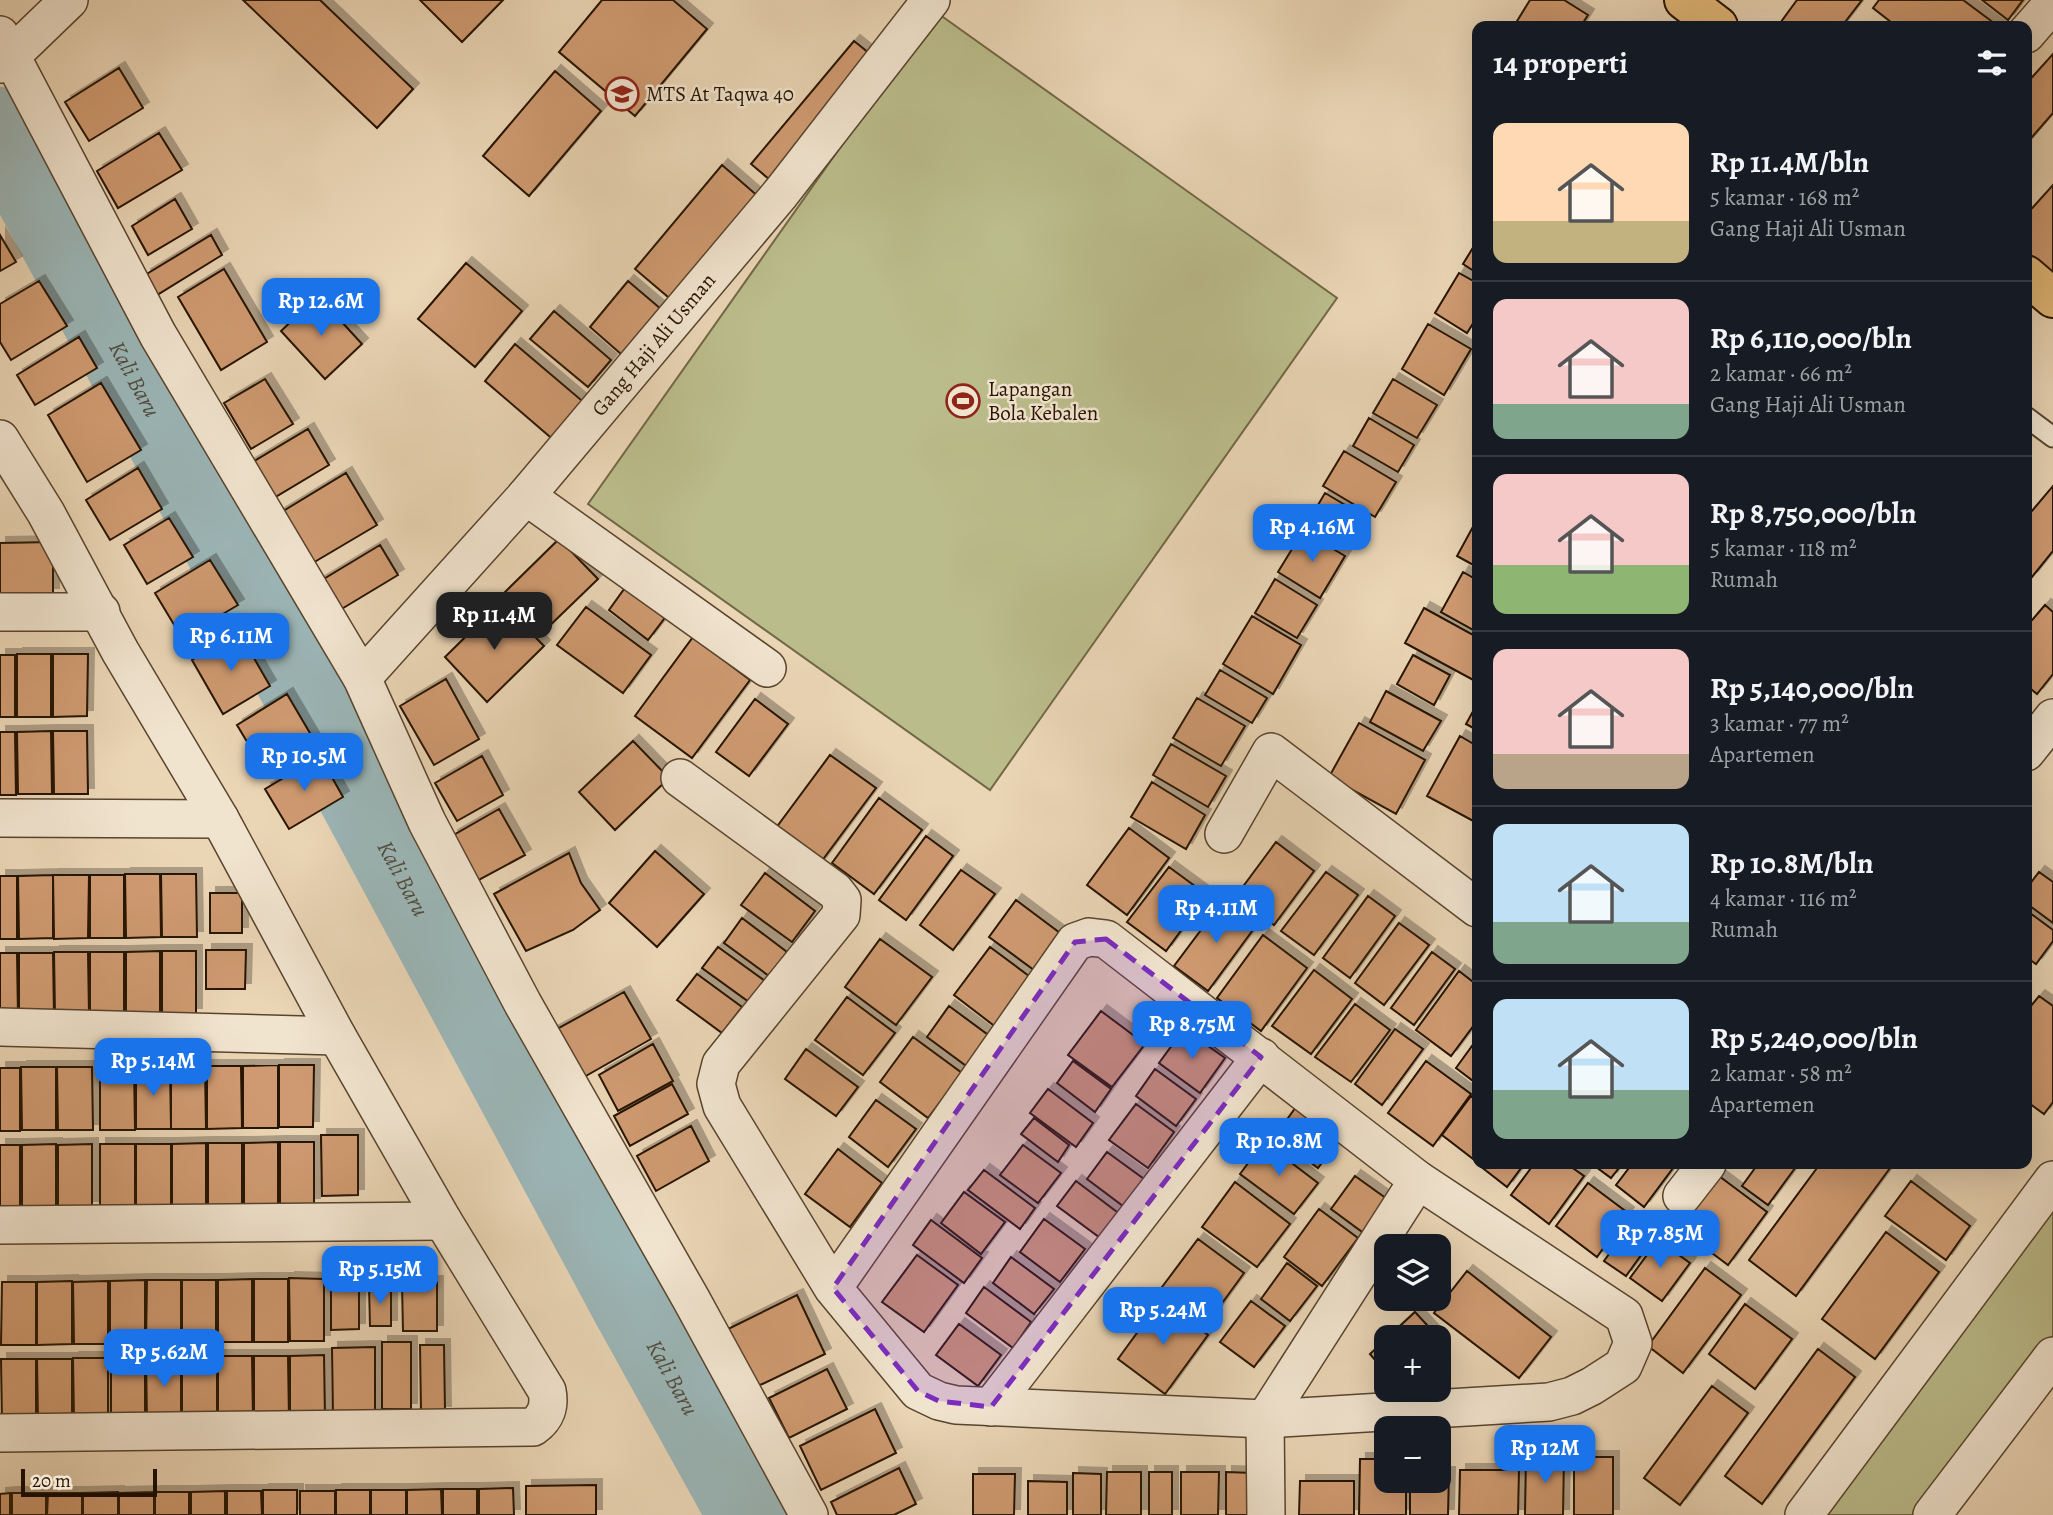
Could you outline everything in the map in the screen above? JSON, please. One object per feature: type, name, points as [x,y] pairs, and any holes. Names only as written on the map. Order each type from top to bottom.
[{"type":"main road","points":[[1684,0],[1711,21]]},
{"type":"main road","points":[[2032,280],[2053,298]]},
{"type":"street","points":[[69,0],[4,54],[158,335],[362,678],[427,822],[523,1004],[691,1299],[809,1515]]},
{"type":"street","name":"Gang Haji Ali Usman","points":[[362,678],[526,496],[781,193],[931,0]]},
{"type":"street","points":[[2032,27],[2053,3]]},
{"type":"street","points":[[0,439],[46,513],[120,651],[220,819],[337,1036],[443,1221],[547,1391],[549,1400],[545,1416],[533,1427],[0,1433]]},
{"type":"street","points":[[526,496],[767,668]]},
{"type":"street","points":[[0,612],[101,612]]},
{"type":"street","points":[[2032,745],[2053,718]]},
{"type":"street","points":[[1224,834],[1270,752],[1472,902]]},
{"type":"street","points":[[680,778],[835,891],[842,901],[841,915],[722,1064],[716,1084],[722,1106],[833,1288],[918,1391],[939,1401],[956,1405],[1265,1419],[1549,1402],[1572,1396],[1623,1366],[1633,1343],[1624,1316],[1418,1180],[1106,939],[1089,937],[1075,942],[833,1288]]},
{"type":"street","points":[[0,818],[220,819]]},
{"type":"street","points":[[0,1027],[337,1036]]},
{"type":"street","points":[[991,1407],[1261,1057]]},
{"type":"street","points":[[1804,1515],[2053,1181],[2032,1165]]},
{"type":"street","points":[[1682,1196],[1703,1169]]},
{"type":"street","points":[[1266,1515],[1265,1419],[1418,1180]]},
{"type":"street","points":[[0,1225],[443,1221]]},
{"type":"street","points":[[1932,1515],[2053,1356]]},
{"type":"lane","points":[[2032,420],[2051,432]]},
{"type":"highlighted area","points":[[1106,939],[1261,1057],[991,1407],[939,1401],[918,1391],[833,1288],[1075,942]]},
{"type":"green space","name":"Lapangan Bola Kebalen","points":[[936,12],[1337,298],[990,790],[588,504]]},
{"type":"green space","points":[[2053,1180],[2053,1356],[1932,1515],[1804,1515]]},
{"type":"building","points":[[243,0],[320,0],[413,89],[377,128]]},
{"type":"building","points":[[420,0],[503,0],[462,42]]},
{"type":"building","points":[[602,0],[673,0],[707,29],[635,116],[559,52]]},
{"type":"building","points":[[1530,0],[1564,0],[1588,15],[1584,21],[1517,21]]},
{"type":"building","points":[[1797,0],[1862,0],[1846,21],[1782,21]]},
{"type":"building","points":[[1879,0],[1963,0],[1991,21],[1890,21],[1873,8]]},
{"type":"building","points":[[1982,0],[2023,0],[2008,20]]},
{"type":"building","points":[[854,41],[880,62],[776,185],[751,164]]},
{"type":"building","points":[[2053,54],[2053,113],[2032,137],[2032,77]]},
{"type":"building","points":[[119,68],[143,108],[89,141],[65,102]]},
{"type":"building","points":[[555,71],[601,111],[529,196],[483,156]]},
{"type":"building","points":[[159,133],[182,170],[118,208],[97,171]]},
{"type":"building","points":[[722,165],[768,205],[681,308],[635,269]]},
{"type":"building","points":[[2053,185],[2053,279],[2032,261],[2032,208]]},
{"type":"building","points":[[175,199],[192,229],[148,255],[132,226]]},
{"type":"building","points":[[0,235],[16,262],[0,271]]},
{"type":"building","points":[[211,235],[222,255],[157,295],[145,275]]},
{"type":"building","points":[[1472,249],[1472,270],[1463,264]]},
{"type":"building","points":[[466,263],[522,311],[475,367],[418,319]]},
{"type":"building","points":[[224,269],[267,342],[221,370],[178,297]]},
{"type":"building","points":[[1459,273],[1472,280],[1472,325],[1467,333],[1435,313]]},
{"type":"building","points":[[39,281],[67,326],[11,360],[0,342],[0,304]]},
{"type":"building","points":[[628,281],[668,315],[629,361],[590,327]]},
{"type":"building","points":[[318,296],[362,344],[325,379],[281,331]]},
{"type":"building","points":[[554,311],[611,360],[588,387],[530,339]]},
{"type":"building","points":[[1428,324],[1471,349],[1444,395],[1402,369]]},
{"type":"building","points":[[79,337],[97,368],[35,405],[17,375]]},
{"type":"building","points":[[515,344],[587,405],[556,442],[485,381]]},
{"type":"building","points":[[265,379],[293,424],[251,449],[224,403]]},
{"type":"building","points":[[1393,379],[1437,405],[1417,438],[1373,413]]},
{"type":"building","points":[[101,383],[141,450],[87,482],[48,415]]},
{"type":"building","points":[[1369,418],[1414,445],[1398,472],[1353,446]]},
{"type":"building","points":[[308,429],[329,465],[267,502],[246,466]]},
{"type":"building","points":[[1344,451],[1396,482],[1375,517],[1323,486]]},
{"type":"building","points":[[138,468],[162,509],[110,540],[86,500]]},
{"type":"building","points":[[346,473],[377,525],[306,567],[275,516]]},
{"type":"building","points":[[2053,486],[2053,551],[2032,577],[2032,511]]},
{"type":"building","points":[[1325,493],[1367,518],[1350,546],[1308,522]]},
{"type":"building","points":[[169,518],[193,557],[147,584],[124,545]]},
{"type":"building","points":[[1472,528],[1472,564],[1457,556]]},
{"type":"building","points":[[1303,531],[1345,556],[1320,598],[1278,572]]},
{"type":"building","points":[[559,539],[598,579],[540,635],[502,595]]},
{"type":"building","points":[[53,542],[53,594],[0,594],[0,543]]},
{"type":"building","points":[[380,545],[398,575],[335,613],[317,583]]},
{"type":"building","points":[[210,560],[238,605],[182,638],[155,593]]},
{"type":"building","points":[[1463,572],[1472,577],[1472,629],[1441,612]]},
{"type":"building","points":[[1275,579],[1317,605],[1297,638],[1255,613]]},
{"type":"building","points":[[627,585],[667,615],[648,640],[609,610]]},
{"type":"building","points":[[501,602],[544,646],[487,702],[445,657]]},
{"type":"building","points":[[2045,605],[2053,612],[2053,674],[2037,694],[2032,690],[2032,620]]},
{"type":"building","points":[[586,607],[651,655],[623,693],[557,645]]},
{"type":"building","points":[[1424,608],[1472,634],[1472,679],[1405,643]]},
{"type":"building","points":[[1252,616],[1301,645],[1273,694],[1223,664]]},
{"type":"building","points":[[239,632],[270,686],[223,714],[192,660]]},
{"type":"building","points":[[693,637],[750,680],[692,758],[635,716]]},
{"type":"building","points":[[17,654],[51,654],[51,717],[17,717]]},
{"type":"building","points":[[53,654],[88,654],[87,716],[53,717]]},
{"type":"building","points":[[0,655],[15,655],[15,717],[0,717]]},
{"type":"building","points":[[1413,655],[1450,675],[1434,705],[1397,684]]},
{"type":"building","points":[[1220,670],[1267,698],[1252,723],[1205,695]]},
{"type":"building","points":[[446,679],[479,739],[434,765],[400,706]]},
{"type":"building","points":[[1386,691],[1441,721],[1423,751],[1370,722]]},
{"type":"building","points":[[287,694],[314,740],[264,770],[237,725]]},
{"type":"building","points":[[1197,698],[1245,726],[1221,766],[1173,738]]},
{"type":"building","points":[[755,699],[788,724],[749,776],[716,752]]},
{"type":"building","points":[[1472,713],[1472,727],[1466,724]]},
{"type":"building","points":[[1359,723],[1425,760],[1396,814],[1329,777]]},
{"type":"building","points":[[51,731],[52,794],[18,794],[17,732]]},
{"type":"building","points":[[53,731],[87,731],[88,794],[54,794]]},
{"type":"building","points":[[0,732],[15,732],[16,795],[0,795]]},
{"type":"building","points":[[1460,736],[1472,743],[1472,820],[1427,796]]},
{"type":"building","points":[[633,741],[669,778],[615,830],[579,792]]},
{"type":"building","points":[[1171,744],[1226,776],[1208,807],[1153,775]]},
{"type":"building","points":[[830,755],[876,788],[818,866],[773,832]]},
{"type":"building","points":[[320,756],[343,797],[289,829],[265,789]]},
{"type":"building","points":[[482,756],[503,795],[457,821],[435,783]]},
{"type":"building","points":[[1152,782],[1205,815],[1186,849],[1131,817]]},
{"type":"building","points":[[879,798],[922,830],[874,894],[832,863]]},
{"type":"building","points":[[499,809],[525,855],[477,881],[452,836]]},
{"type":"building","points":[[1129,828],[1169,858],[1127,915],[1087,885]]},
{"type":"building","points":[[926,836],[953,856],[906,920],[879,900]]},
{"type":"building","points":[[1276,842],[1314,871],[1274,925],[1236,896]]},
{"type":"building","points":[[655,851],[704,894],[657,947],[609,903]]},
{"type":"building","points":[[569,853],[581,883],[600,910],[573,930],[526,951],[494,894]]},
{"type":"building","points":[[1169,867],[1207,895],[1166,951],[1127,922]]},
{"type":"building","points":[[961,870],[995,894],[953,950],[920,925]]},
{"type":"building","points":[[1326,872],[1358,895],[1314,955],[1281,931]]},
{"type":"building","points":[[2039,872],[2053,882],[2053,923],[2032,907],[2032,881]]},
{"type":"building","points":[[765,873],[815,911],[792,942],[741,905]]},
{"type":"building","points":[[125,874],[160,874],[161,937],[126,938]]},
{"type":"building","points":[[161,874],[196,874],[197,937],[162,937]]},
{"type":"building","points":[[53,875],[89,875],[88,938],[54,939]]},
{"type":"building","points":[[53,875],[53,938],[19,939],[18,876]]},
{"type":"building","points":[[90,875],[124,875],[124,938],[90,938]]},
{"type":"building","points":[[0,876],[17,876],[17,939],[0,939]]},
{"type":"building","points":[[210,893],[242,893],[242,933],[210,933]]},
{"type":"building","points":[[1368,896],[1395,916],[1350,978],[1323,958]]},
{"type":"building","points":[[1225,898],[1258,923],[1208,991],[1174,966]]},
{"type":"building","points":[[1016,900],[1064,936],[1038,973],[989,937]]},
{"type":"building","points":[[2032,914],[2053,930],[2053,941],[2036,964],[2032,961]]},
{"type":"building","points":[[742,918],[787,952],[769,976],[724,943]]},
{"type":"building","points":[[1399,923],[1429,945],[1384,1005],[1355,983]]},
{"type":"building","points":[[1263,935],[1307,968],[1261,1031],[1217,998]]},
{"type":"building","points":[[880,939],[932,977],[896,1025],[845,987]]},
{"type":"building","points":[[718,947],[765,981],[749,1002],[702,968]]},
{"type":"building","points":[[990,947],[1033,979],[997,1028],[954,995]]},
{"type":"building","points":[[206,950],[246,950],[245,989],[206,989]]},
{"type":"building","points":[[160,951],[160,1014],[126,1014],[126,952]]},
{"type":"building","points":[[162,951],[196,951],[196,1014],[162,1014]]},
{"type":"building","points":[[54,952],[88,952],[89,1015],[55,1016]]},
{"type":"building","points":[[90,952],[124,952],[124,1014],[90,1015]]},
{"type":"building","points":[[1432,952],[1455,969],[1414,1025],[1391,1008]]},
{"type":"building","points":[[0,953],[17,953],[18,1016],[0,1016]]},
{"type":"building","points":[[19,953],[53,953],[54,1016],[19,1016]]},
{"type":"building","points":[[1314,970],[1352,999],[1311,1054],[1272,1026]]},
{"type":"building","points":[[1459,971],[1472,981],[1472,1028],[1451,1056],[1416,1030]]},
{"type":"building","points":[[697,974],[742,1007],[722,1033],[677,1000]]},
{"type":"building","points":[[624,992],[651,1039],[577,1081],[550,1033]]},
{"type":"building","points":[[2039,996],[2053,1006],[2053,1102],[2044,1114],[2032,1105],[2032,1005]]},
{"type":"building","points":[[847,997],[895,1033],[863,1075],[815,1040]]},
{"type":"building","points":[[1355,1004],[1390,1030],[1351,1082],[1315,1057]]},
{"type":"building","points":[[949,1006],[991,1037],[969,1068],[927,1037]]},
{"type":"building","points":[[1101,1011],[1145,1044],[1112,1087],[1068,1055]]},
{"type":"building","points":[[1184,1029],[1225,1058],[1200,1093],[1159,1063]]},
{"type":"building","points":[[1395,1029],[1423,1049],[1382,1105],[1355,1084]]},
{"type":"building","points":[[913,1037],[962,1073],[928,1118],[880,1082]]},
{"type":"building","points":[[653,1044],[673,1081],[618,1111],[599,1075]]},
{"type":"building","points":[[1472,1046],[1472,1080],[1456,1068]]},
{"type":"building","points":[[806,1049],[858,1087],[836,1116],[785,1079]]},
{"type":"building","points":[[1073,1061],[1111,1089],[1095,1112],[1057,1083]]},
{"type":"building","points":[[1426,1061],[1471,1094],[1433,1146],[1388,1113]]},
{"type":"building","points":[[278,1065],[278,1128],[243,1128],[243,1066]]},
{"type":"building","points":[[279,1065],[314,1065],[313,1127],[279,1127]]},
{"type":"building","points":[[134,1066],[135,1130],[100,1130],[100,1067]]},
{"type":"building","points":[[136,1066],[170,1066],[171,1129],[136,1129]]},
{"type":"building","points":[[171,1066],[205,1066],[206,1129],[171,1129]]},
{"type":"building","points":[[207,1066],[241,1066],[242,1128],[207,1129]]},
{"type":"building","points":[[21,1067],[56,1067],[56,1130],[22,1130]]},
{"type":"building","points":[[57,1067],[92,1067],[93,1130],[58,1130]]},
{"type":"building","points":[[0,1068],[20,1068],[20,1131],[0,1131]]},
{"type":"building","points":[[1155,1069],[1196,1099],[1176,1126],[1136,1096]]},
{"type":"building","points":[[672,1084],[688,1114],[630,1146],[614,1116]]},
{"type":"building","points":[[1048,1089],[1093,1123],[1076,1147],[1030,1113]]},
{"type":"building","points":[[1471,1096],[1472,1158],[1442,1135]]},
{"type":"building","points":[[876,1100],[916,1129],[888,1167],[849,1137]]},
{"type":"building","points":[[1136,1104],[1174,1132],[1148,1168],[1109,1140]]},
{"type":"building","points":[[1296,1107],[1339,1140],[1318,1168],[1275,1136]]},
{"type":"building","points":[[1034,1118],[1069,1145],[1058,1162],[1021,1134]]},
{"type":"building","points":[[691,1126],[709,1161],[656,1191],[637,1156]]},
{"type":"building","points":[[321,1135],[358,1135],[358,1195],[322,1196]]},
{"type":"building","points":[[278,1142],[278,1205],[244,1205],[244,1143]]},
{"type":"building","points":[[280,1142],[314,1142],[314,1204],[280,1205]]},
{"type":"building","points":[[1264,1142],[1318,1183],[1294,1214],[1240,1174]]},
{"type":"building","points":[[206,1143],[206,1206],[172,1206],[172,1144]]},
{"type":"building","points":[[208,1143],[242,1143],[242,1205],[208,1205]]},
{"type":"building","points":[[56,1144],[56,1207],[22,1208],[22,1145]]},
{"type":"building","points":[[92,1144],[92,1207],[58,1207],[58,1145]]},
{"type":"building","points":[[100,1144],[135,1144],[135,1207],[100,1207]]},
{"type":"building","points":[[136,1144],[171,1144],[171,1207],[136,1207]]},
{"type":"building","points":[[0,1145],[20,1145],[20,1208],[0,1208]]},
{"type":"building","points":[[1023,1145],[1061,1173],[1038,1203],[1000,1175]]},
{"type":"building","points":[[838,1149],[882,1183],[850,1227],[805,1194]]},
{"type":"building","points":[[1107,1152],[1144,1179],[1123,1206],[1087,1179]]},
{"type":"building","points":[[1484,1169],[1520,1169],[1507,1187]]},
{"type":"building","points":[[1530,1169],[1574,1169],[1584,1176],[1549,1224],[1511,1195]]},
{"type":"building","points":[[1599,1169],[1618,1169],[1611,1178]]},
{"type":"building","points":[[1628,1169],[1672,1169],[1644,1207],[1616,1185]]},
{"type":"building","points":[[1754,1169],[1794,1169],[1768,1205],[1742,1186]]},
{"type":"building","points":[[1816,1169],[1889,1169],[1796,1296],[1749,1260]]},
{"type":"building","points":[[984,1170],[1035,1208],[1020,1229],[968,1190]]},
{"type":"building","points":[[1355,1176],[1394,1204],[1369,1237],[1331,1209]]},
{"type":"building","points":[[1719,1176],[1767,1212],[1728,1265],[1680,1229]]},
{"type":"building","points":[[1076,1181],[1121,1215],[1103,1240],[1057,1206]]},
{"type":"building","points":[[1911,1181],[1970,1226],[1946,1260],[1885,1216]]},
{"type":"building","points":[[1235,1182],[1290,1224],[1257,1267],[1202,1227]]},
{"type":"building","points":[[1588,1183],[1628,1213],[1597,1257],[1556,1226]]},
{"type":"building","points":[[964,1192],[1005,1222],[981,1254],[941,1223]]},
{"type":"building","points":[[1319,1209],[1358,1238],[1322,1286],[1284,1257]]},
{"type":"building","points":[[1636,1217],[1657,1233],[1626,1276],[1604,1261]]},
{"type":"building","points":[[1044,1219],[1085,1249],[1060,1282],[1020,1252]]},
{"type":"building","points":[[931,1220],[982,1258],[964,1283],[913,1245]]},
{"type":"building","points":[[1886,1232],[1939,1272],[1875,1359],[1822,1319]]},
{"type":"building","points":[[1198,1239],[1244,1273],[1209,1321],[1162,1287]]},
{"type":"building","points":[[1658,1240],[1690,1263],[1662,1301],[1630,1278]]},
{"type":"building","points":[[917,1255],[958,1285],[924,1332],[882,1302]]},
{"type":"building","points":[[1011,1257],[1054,1289],[1034,1314],[993,1283]]},
{"type":"building","points":[[1287,1263],[1317,1286],[1290,1321],[1261,1299]]},
{"type":"building","points":[[1705,1268],[1741,1295],[1683,1373],[1648,1346]]},
{"type":"building","points":[[1467,1271],[1551,1337],[1519,1378],[1434,1313],[1451,1311],[1451,1291]]},
{"type":"building","points":[[289,1278],[324,1279],[324,1341],[290,1341]]},
{"type":"building","points":[[252,1279],[252,1342],[218,1342],[218,1280]]},
{"type":"building","points":[[254,1279],[288,1279],[288,1342],[254,1342]]},
{"type":"building","points":[[145,1280],[145,1343],[110,1344],[110,1281]]},
{"type":"building","points":[[147,1280],[181,1280],[181,1343],[146,1343]]},
{"type":"building","points":[[182,1280],[216,1280],[216,1343],[182,1343]]},
{"type":"building","points":[[72,1281],[72,1344],[37,1345],[37,1282]]},
{"type":"building","points":[[108,1281],[108,1344],[74,1344],[73,1282]]},
{"type":"building","points":[[2,1282],[36,1282],[36,1345],[1,1345]]},
{"type":"building","points":[[437,1282],[437,1331],[403,1331],[402,1283]]},
{"type":"building","points":[[359,1285],[359,1329],[331,1330],[331,1286]]},
{"type":"building","points":[[369,1285],[391,1286],[391,1326],[370,1326]]},
{"type":"building","points":[[984,1287],[1031,1322],[1013,1348],[966,1313]]},
{"type":"building","points":[[797,1295],[825,1354],[754,1388],[726,1330]]},
{"type":"building","points":[[1161,1300],[1208,1335],[1165,1394],[1118,1359]]},
{"type":"building","points":[[1251,1301],[1285,1326],[1254,1367],[1220,1342]]},
{"type":"building","points":[[1745,1304],[1792,1339],[1755,1389],[1709,1354]]},
{"type":"building","points":[[1415,1312],[1427,1325],[1401,1325]]},
{"type":"building","points":[[959,1324],[1001,1355],[978,1386],[936,1355]]},
{"type":"building","points":[[382,1342],[411,1342],[411,1409],[382,1409]]},
{"type":"building","points":[[420,1345],[444,1345],[445,1412],[421,1412]]},
{"type":"building","points":[[375,1347],[375,1418],[333,1418],[332,1348]]},
{"type":"building","points":[[1818,1349],[1855,1377],[1762,1504],[1725,1476]]},
{"type":"building","points":[[324,1355],[325,1418],[290,1419],[290,1356]]},
{"type":"building","points":[[218,1356],[252,1356],[253,1419],[218,1419]]},
{"type":"building","points":[[254,1356],[288,1356],[289,1419],[254,1419]]},
{"type":"building","points":[[181,1357],[181,1420],[147,1421],[146,1358]]},
{"type":"building","points":[[182,1357],[217,1357],[217,1420],[182,1420]]},
{"type":"building","points":[[73,1358],[108,1358],[108,1421],[74,1421]]},
{"type":"building","points":[[111,1358],[145,1358],[145,1421],[111,1421]]},
{"type":"building","points":[[1,1359],[36,1359],[36,1422],[2,1423]]},
{"type":"building","points":[[37,1359],[72,1359],[72,1422],[38,1422]]},
{"type":"building","points":[[827,1369],[847,1409],[789,1438],[769,1398]]},
{"type":"building","points":[[1712,1386],[1748,1413],[1680,1505],[1644,1478]]},
{"type":"building","points":[[875,1409],[896,1453],[821,1490],[800,1446]]},
{"type":"building","points":[[1564,1455],[1563,1515],[1525,1515],[1526,1456]]},
{"type":"building","points":[[1574,1457],[1613,1457],[1613,1515],[1574,1515]]},
{"type":"building","points":[[1360,1459],[1374,1459],[1374,1493],[1406,1493],[1406,1515],[1359,1515]]},
{"type":"building","points":[[899,1468],[916,1504],[894,1515],[837,1515],[831,1502]]},
{"type":"building","points":[[1460,1470],[1519,1470],[1518,1515],[1459,1515]]},
{"type":"building","points":[[1107,1472],[1141,1472],[1141,1515],[1106,1515]]},
{"type":"building","points":[[1149,1472],[1172,1472],[1172,1515],[1149,1515]]},
{"type":"building","points":[[1181,1472],[1219,1472],[1218,1515],[1181,1515]]},
{"type":"building","points":[[1226,1472],[1254,1473],[1253,1515],[1226,1515]]},
{"type":"building","points":[[1073,1473],[1101,1474],[1101,1515],[1073,1515]]},
{"type":"building","points":[[973,1474],[1015,1474],[1014,1515],[973,1515]]},
{"type":"building","points":[[1028,1481],[1067,1482],[1067,1515],[1028,1515]]},
{"type":"building","points":[[1300,1481],[1354,1481],[1354,1515],[1299,1515]]},
{"type":"building","points":[[596,1485],[596,1515],[526,1515],[526,1486]]},
{"type":"building","points":[[513,1488],[514,1515],[479,1515],[479,1489]]},
{"type":"building","points":[[441,1489],[442,1515],[407,1515],[407,1490]]},
{"type":"building","points":[[443,1489],[477,1489],[477,1515],[443,1515]]},
{"type":"building","points":[[263,1490],[297,1490],[297,1515],[263,1515]]},
{"type":"building","points":[[336,1490],[370,1490],[370,1515],[336,1515]]},
{"type":"building","points":[[371,1490],[406,1490],[406,1515],[371,1515]]},
{"type":"building","points":[[225,1491],[225,1515],[191,1515],[191,1492]]},
{"type":"building","points":[[227,1491],[261,1491],[262,1515],[227,1515]]},
{"type":"building","points":[[300,1491],[335,1491],[335,1515],[300,1515]]},
{"type":"building","points":[[118,1492],[118,1515],[83,1515],[83,1493]]},
{"type":"building","points":[[154,1492],[154,1515],[119,1515],[119,1493]]},
{"type":"building","points":[[155,1492],[189,1492],[189,1515],[155,1515]]},
{"type":"building","points":[[10,1493],[10,1515],[0,1515],[0,1494]]},
{"type":"building","points":[[12,1493],[46,1493],[46,1515],[12,1515]]},
{"type":"building","points":[[48,1493],[82,1493],[82,1515],[47,1515]]},
{"type":"building","points":[[1410,1493],[1449,1493],[1448,1515],[1410,1515]]},
{"type":"waterway","name":"Kali Baru","points":[[0,128],[632,1304],[749,1515]]},
{"type":"place","name":"MTS At Taqwa 40","points":[[622,94]]},
{"type":"place","name":"Lapangan Bola Kebalen","points":[[963,401]]}]
